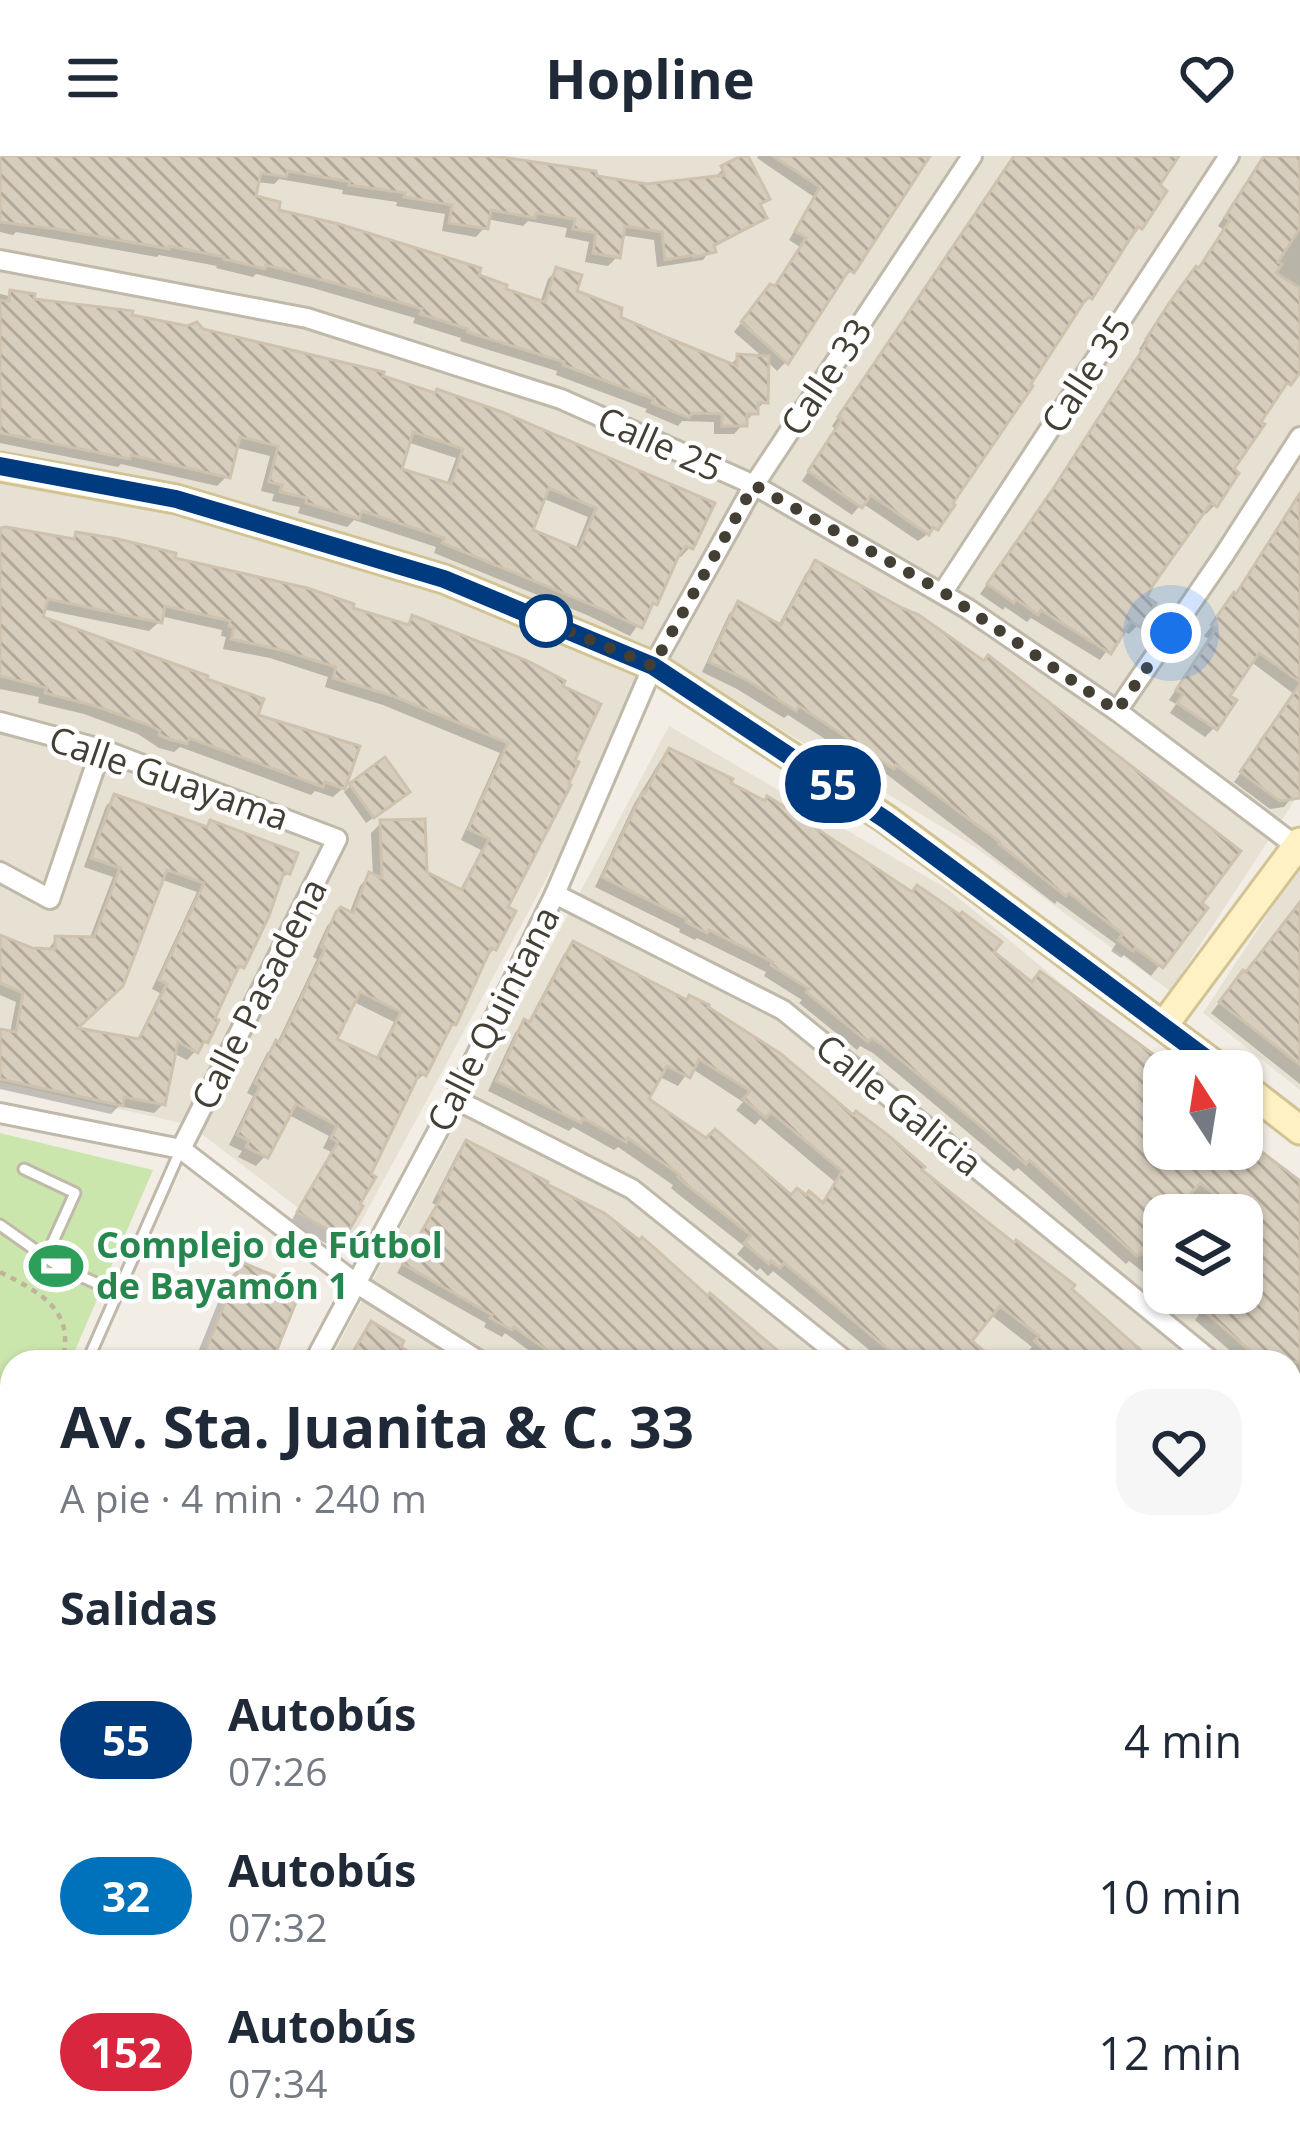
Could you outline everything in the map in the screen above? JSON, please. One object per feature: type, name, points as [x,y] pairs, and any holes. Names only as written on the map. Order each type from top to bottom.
[{"type":"street","name":"Calle 33","points":[[653,666],[754,485],[972,156]]},
{"type":"street","name":"Calle 35","points":[[943,592],[1229,156]]},
{"type":"street","name":"Calle 25","points":[[0,260],[307,318],[561,400],[754,485],[943,592],[1117,711],[1299,846]]},
{"type":"street","points":[[1117,711],[1300,437]]},
{"type":"street","points":[[0,466],[176,499],[444,579],[653,666],[886,820],[1196,1050]]},
{"type":"street","name":"Calle Quintana","points":[[320,1350],[455,1099],[555,894],[653,666]]},
{"type":"street","name":"Calle Guayama","points":[[0,722],[100,749],[337,838]]},
{"type":"street","points":[[0,872],[50,899],[100,749]]},
{"type":"street","name":"Calle Pasadena","points":[[181,1149],[337,838]]},
{"type":"street","points":[[1164,1025],[1299,846]]},
{"type":"street","name":"Calle Galicia","points":[[555,894],[783,1010],[1198,1350]]},
{"type":"street","points":[[455,1099],[632,1189],[832,1350]]},
{"type":"street","points":[[1263,1101],[1300,1130]]},
{"type":"street","points":[[0,1113],[181,1149],[354,1282],[463,1350]]},
{"type":"lane","points":[[93,1350],[181,1149]]},
{"type":"lane","points":[[24,1169],[75,1193],[46,1257]]},
{"type":"lane","points":[[0,1226],[58,1265],[118,1292]]},
{"type":"path","points":[[0,1272],[54,1306],[67,1329],[64,1350]]},
{"type":"shaded area","points":[[0,156],[1300,156],[1300,792],[1170,991],[975,847],[665,659],[348,1246],[190,1125],[0,1082]]},
{"type":"shaded area","points":[[669,726],[949,890],[1143,1051],[1143,1170],[1263,1170],[1263,1151],[1300,1182],[1300,1350],[335,1350]]},
{"type":"shaded area","points":[[1300,865],[1300,1090],[1263,1061],[1263,1050],[1250,1050],[1203,1013]]},
{"type":"green space","name":"Complejo de Fútbol de Bayamón 1","points":[[0,1133],[153,1170],[75,1350],[0,1350]]},
{"type":"building","points":[[0,156],[494,156],[596,171],[597,176],[647,184],[725,175],[721,166],[748,156],[770,199],[760,204],[767,218],[714,245],[716,252],[665,260],[662,232],[625,226],[620,258],[593,253],[596,233],[573,229],[575,219],[491,210],[488,229],[449,223],[452,205],[288,171],[286,177],[261,173],[256,196],[280,202],[279,210],[481,268],[479,275],[545,302],[556,267],[582,275],[577,291],[622,308],[621,317],[668,338],[737,366],[737,354],[769,356],[768,403],[758,402],[758,414],[747,414],[747,426],[722,426],[722,414],[692,413],[689,418],[564,362],[345,286],[169,246],[0,222]]},
{"type":"building","points":[[773,156],[930,156],[788,364],[741,322],[770,284],[775,286],[806,238],[795,231],[820,187]]},
{"type":"building","points":[[1014,156],[1179,156],[1160,185],[1167,191],[1142,229],[1138,226],[1092,299],[1084,302],[955,505],[929,535],[871,495],[862,508],[808,471],[842,419],[838,417]]},
{"type":"building","points":[[1264,156],[1300,156],[1300,228],[1276,273],[1300,288],[1300,372],[1261,422],[1265,424],[1234,469],[1239,473],[1217,507],[1211,503],[1153,585],[1147,597],[1156,603],[1140,627],[1131,621],[1111,654],[1041,610],[1038,615],[987,584],[1053,489],[1168,305],[1199,268]]},
{"type":"building","points":[[10,290],[35,294],[34,299],[133,311],[132,315],[187,326],[197,322],[203,329],[384,372],[383,376],[502,412],[715,503],[693,549],[686,546],[679,555],[642,628],[442,543],[444,538],[362,511],[359,519],[280,492],[282,485],[269,482],[278,446],[240,437],[230,478],[0,433],[0,300],[9,301]],"holes":[[[413,432],[463,449],[451,484],[402,469]],[[549,488],[596,508],[579,549],[533,530]]]},
{"type":"building","points":[[1300,493],[1300,682],[1259,653],[1230,696],[1237,700],[1217,730],[1177,703],[1183,694],[1176,690],[1216,629],[1211,625]]},
{"type":"building","points":[[0,528],[74,539],[76,532],[118,539],[176,553],[175,558],[307,588],[409,625],[412,615],[530,662],[565,681],[563,686],[601,704],[575,760],[579,762],[571,785],[508,907],[516,911],[496,950],[491,948],[456,1025],[452,1024],[426,1076],[420,1072],[371,1174],[376,1177],[363,1206],[344,1239],[297,1212],[338,1142],[331,1138],[337,1126],[296,1104],[268,1158],[246,1147],[249,1141],[237,1135],[260,1086],[255,1083],[325,949],[321,947],[336,912],[341,907],[353,913],[369,872],[382,878],[380,820],[425,819],[427,872],[462,890],[489,839],[468,829],[508,743],[393,696],[333,678],[336,667],[231,639],[234,628],[230,621],[165,606],[162,623],[48,599],[43,617],[264,699],[258,715],[360,746],[345,789],[325,782],[323,787],[189,738],[187,744],[169,739],[149,725],[0,676]],"holes":[[[360,992],[401,1012],[378,1058],[337,1039]]]},
{"type":"building","points":[[815,560],[919,615],[984,661],[988,655],[1241,851],[1202,903],[1208,908],[1163,968],[1118,940],[1123,934],[896,765],[894,769],[799,706],[796,711],[709,662],[738,601],[781,625]]},
{"type":"building","points":[[1300,684],[1300,798],[1280,801],[1240,772]]},
{"type":"building","points":[[669,748],[733,779],[731,783],[765,801],[767,796],[785,807],[787,803],[805,814],[802,819],[912,892],[917,885],[960,915],[962,912],[1002,942],[994,952],[1032,982],[1040,971],[1148,1050],[1143,1050],[1143,1170],[1263,1170],[1263,1153],[1300,1181],[1300,1350],[1249,1350],[1208,1314],[1263,1314],[1263,1194],[1214,1194],[1200,1183],[1190,1194],[1143,1194],[1143,1255],[1137,1256],[1029,1160],[1026,1164],[883,1045],[872,1038],[868,1042],[773,962],[602,877]]},
{"type":"building","points":[[385,757],[410,792],[374,818],[349,784]]},
{"type":"building","points":[[114,794],[207,827],[210,820],[298,853],[290,874],[284,872],[244,968],[239,966],[208,1043],[204,1041],[198,1053],[178,1042],[165,1105],[124,1097],[123,1106],[0,1079],[0,1029],[16,1032],[23,993],[0,983],[0,935],[32,948],[55,949],[55,936],[94,937],[120,868],[91,858]],"holes":[[[167,870],[204,883],[159,980],[167,984],[139,1039],[78,1028],[123,986]]]},
{"type":"building","points":[[1300,902],[1300,1065],[1219,1002]]},
{"type":"building","points":[[573,941],[687,1000],[689,995],[709,1005],[781,1054],[853,1115],[856,1111],[889,1136],[925,1167],[922,1170],[1075,1285],[1072,1289],[1141,1350],[1045,1350],[1034,1341],[1039,1336],[1000,1306],[972,1341],[983,1350],[889,1350],[784,1263],[780,1268],[769,1264],[744,1243],[751,1235],[628,1138],[626,1142],[583,1118],[581,1123],[496,1081],[524,1019],[530,1022]],"holes":[[[699,1059],[750,1091],[743,1099],[766,1118],[771,1112],[842,1171],[823,1203],[809,1191],[806,1195],[797,1188],[791,1195],[715,1129],[706,1138],[649,1099],[667,1066],[690,1078]]]},
{"type":"building","points":[[466,1140],[604,1213],[639,1240],[642,1237],[777,1350],[547,1350],[403,1264]]},
{"type":"building","points":[[241,1262],[302,1287],[277,1350],[206,1350]]},
{"type":"building","points":[[371,1321],[404,1341],[401,1347],[406,1350],[354,1350]]},
{"type":"bus line","name":"55","points":[[0,466],[176,499],[444,579],[653,666],[886,820],[1196,1050]]},
{"type":"place","name":"Complejo de Fútbol de Bayamón 1","points":[[56,1266]]},
{"type":"route","points":[[546,621],[528,614],[653,666],[754,485],[943,592],[1117,711],[1171,633]]}]
